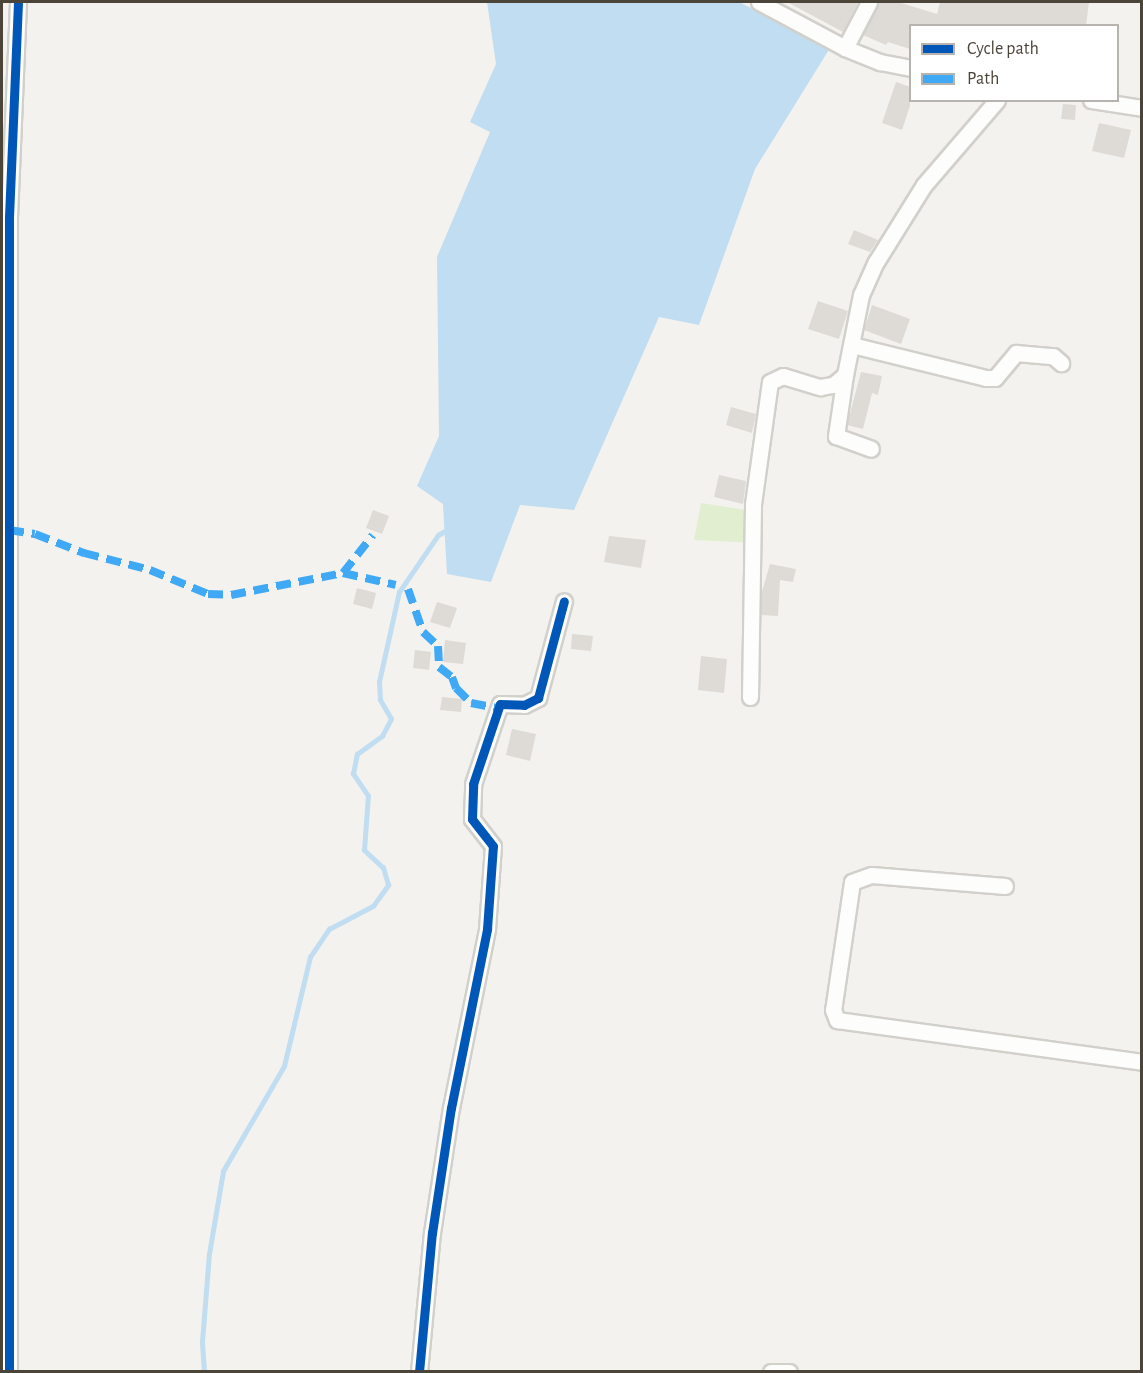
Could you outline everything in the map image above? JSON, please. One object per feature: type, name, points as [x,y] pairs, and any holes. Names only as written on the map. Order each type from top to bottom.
[{"type":"street","points":[[9,1371],[5,530],[9,217],[18,2]]},
{"type":"street","points":[[759,2],[845,48],[880,62],[909,68]]},
{"type":"street","points":[[845,48],[869,2]]},
{"type":"street","points":[[871,449],[836,436],[861,295],[876,262],[924,185],[995,102]]},
{"type":"street","points":[[1104,102],[1142,108]]},
{"type":"street","points":[[852,345],[986,378],[995,378],[1016,353],[1053,356],[1061,363]]},
{"type":"street","points":[[750,697],[753,504],[770,382],[783,376],[820,387],[834,385],[845,375]]},
{"type":"street","points":[[419,1371],[432,1233],[451,1108],[487,929],[493,846],[472,819],[473,784],[500,704],[524,705],[538,698],[564,601]]},
{"type":"street","points":[[1005,886],[871,875],[852,882],[848,887],[833,1010],[837,1020],[1142,1062]]},
{"type":"street","points":[[771,1371],[789,1371]]},
{"type":"green space","points":[[701,503],[759,512],[757,543],[694,540]]},
{"type":"water","points":[[487,2],[739,2],[830,48],[755,169],[699,325],[659,317],[574,510],[520,505],[491,582],[447,574],[443,504],[417,486],[439,436],[437,257],[490,132],[470,122],[496,64]]},
{"type":"building","points":[[787,2],[858,2],[843,32]]},
{"type":"building","points":[[879,2],[898,2],[937,14],[940,2],[1089,2],[1086,24],[909,24],[909,49],[888,42],[886,45],[863,35]]},
{"type":"building","points":[[896,82],[909,87],[910,106],[902,130],[882,123]]},
{"type":"building","points":[[1063,104],[1076,105],[1075,120],[1061,119]]},
{"type":"building","points":[[1099,123],[1131,130],[1124,158],[1092,151]]},
{"type":"building","points":[[854,230],[878,240],[870,252],[848,244]]},
{"type":"building","points":[[818,301],[848,311],[839,339],[808,329]]},
{"type":"building","points":[[872,305],[910,319],[901,344],[864,330]]},
{"type":"building","points":[[861,372],[882,376],[878,395],[872,393],[863,429],[847,425]]},
{"type":"building","points":[[731,407],[756,414],[752,433],[726,425]]},
{"type":"building","points":[[719,475],[746,481],[743,504],[714,497]]},
{"type":"building","points":[[373,510],[389,516],[382,534],[366,528]]},
{"type":"building","points":[[609,536],[646,540],[641,568],[604,562]]},
{"type":"building","points":[[770,564],[796,569],[793,582],[780,580],[778,616],[761,615],[761,595]]},
{"type":"building","points":[[357,588],[376,593],[372,609],[353,604]]},
{"type":"building","points":[[437,602],[457,608],[450,628],[430,622]]},
{"type":"building","points":[[572,634],[593,636],[591,651],[571,649]]},
{"type":"building","points":[[445,640],[466,643],[463,664],[443,662]]},
{"type":"building","points":[[415,650],[431,652],[429,670],[413,668]]},
{"type":"building","points":[[701,656],[727,659],[724,693],[698,690]]},
{"type":"building","points":[[442,697],[462,699],[461,712],[440,710]]},
{"type":"building","points":[[512,729],[536,734],[530,761],[506,755]]},
{"type":"waterway","points":[[204,1372],[202,1342],[209,1254],[223,1171],[284,1066],[310,957],[329,929],[373,906],[388,885],[383,868],[364,850],[368,796],[353,774],[357,754],[382,736],[391,719],[380,700],[379,682],[399,592],[438,535],[445,531]]},
{"type":"marked path","points":[[9,530],[35,534],[84,553],[150,570],[208,594],[231,595],[343,573],[396,585]]},
{"type":"marked path","points":[[343,573],[373,535]]},
{"type":"marked path","points":[[408,589],[423,632],[438,646],[439,667],[452,677],[456,688],[471,703],[496,708]]},
{"type":"cycle path","points":[[9,1372],[9,217],[18,2]]},
{"type":"cycle path","points":[[419,1372],[432,1233],[451,1108],[487,929],[493,846],[472,819],[473,784],[500,704],[524,705],[538,698],[564,601]]}]
